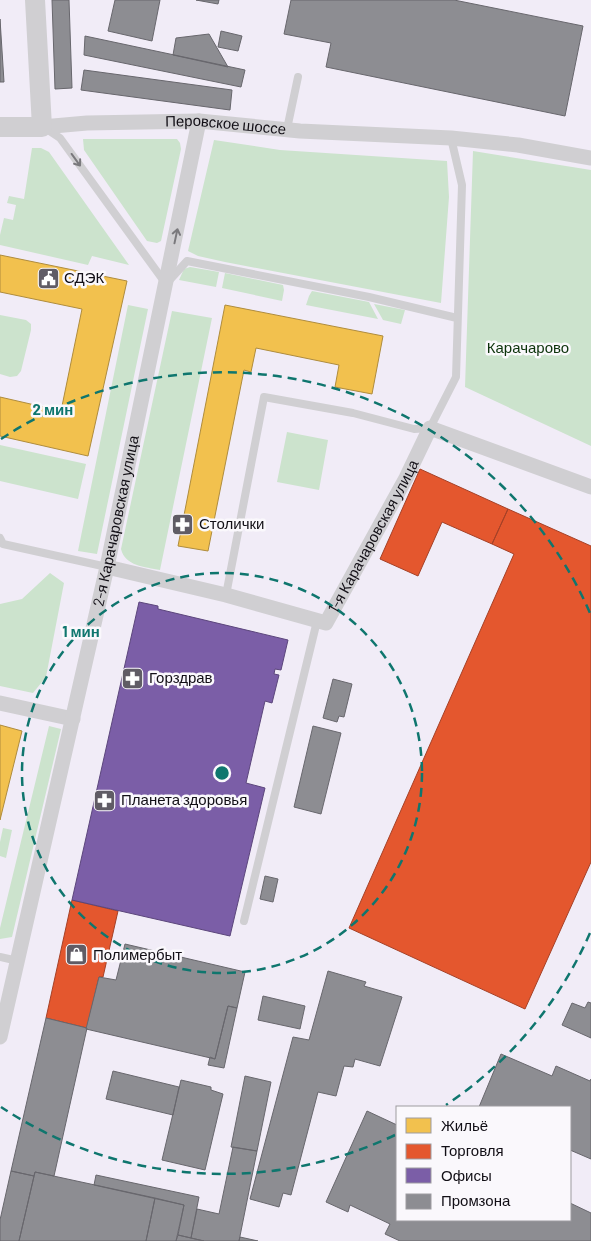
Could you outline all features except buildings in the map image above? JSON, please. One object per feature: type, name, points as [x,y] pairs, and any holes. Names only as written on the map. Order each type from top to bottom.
[{"type":"street","points":[[35,0],[42,127]]},
{"type":"street","name":"Перовское шоссе","points":[[0,128],[87,123],[199,121],[287,130],[451,138],[518,145],[591,158]]},
{"type":"street","name":"2-я Карачаровская улица","points":[[0,1037],[107,567],[199,121]]},
{"type":"street","points":[[430,428],[591,487]]},
{"type":"street","name":"1-я Карачаровская улица","points":[[107,567],[226,595],[326,623],[406,478],[430,428]]},
{"type":"street","points":[[0,703],[73,719]]},
{"type":"lane","points":[[287,130],[298,77]]},
{"type":"lane","points":[[42,127],[60,138],[166,284],[187,262],[369,297],[457,318]]},
{"type":"lane","points":[[226,595],[264,397],[354,413],[414,428],[430,428],[456,377],[462,185],[451,138]]},
{"type":"lane","points":[[0,538],[3,544],[107,567]]},
{"type":"lane","points":[[244,921],[316,621]]},
{"type":"lane","points":[[0,957],[18,961]]},
{"type":"green space","points":[[83,139],[177,139],[181,149],[161,241],[157,243],[147,241],[84,150]]},
{"type":"green space","points":[[214,140],[280,150],[447,161],[449,197],[441,303],[225,262],[198,256],[188,251]]},
{"type":"green space","points":[[32,148],[41,148],[49,152],[129,265],[92,256],[88,265],[0,245],[4,218],[13,220],[16,205],[7,203],[9,196],[24,199]]},
{"type":"green space","name":"Карачарово","points":[[473,151],[591,170],[591,446],[465,387]]},
{"type":"green space","points":[[190,267],[219,272],[216,287],[179,280],[184,269]]},
{"type":"green space","points":[[225,273],[283,285],[282,301],[222,288]]},
{"type":"green space","points":[[312,291],[369,302],[378,319],[306,305]]},
{"type":"green space","points":[[374,304],[405,310],[401,324],[383,320]]},
{"type":"green space","points":[[128,305],[148,309],[97,554],[78,551]]},
{"type":"green space","points":[[172,311],[212,318],[160,570],[136,565],[123,555],[121,549]]},
{"type":"green space","points":[[0,315],[26,320],[31,324],[21,371],[17,376],[10,377],[0,374]]},
{"type":"green space","points":[[287,432],[328,440],[319,490],[277,482]]},
{"type":"green space","points":[[0,445],[86,464],[78,499],[0,481]]},
{"type":"green space","points":[[50,573],[64,583],[46,677],[33,693],[0,686],[0,604],[22,599]]},
{"type":"green space","points":[[49,726],[61,729],[12,937],[0,939],[0,928]]},
{"type":"green space","points":[[3,828],[12,830],[6,858],[0,856]]},
{"type":"place","name":"СДЭК","points":[[48,278]]},
{"type":"place","name":"Столички","points":[[183,524]]},
{"type":"place","name":"Горздрав","points":[[133,678]]},
{"type":"place","name":"Планета здоровья","points":[[105,800]]},
{"type":"place","name":"Полимербыт","points":[[77,955]]}]
